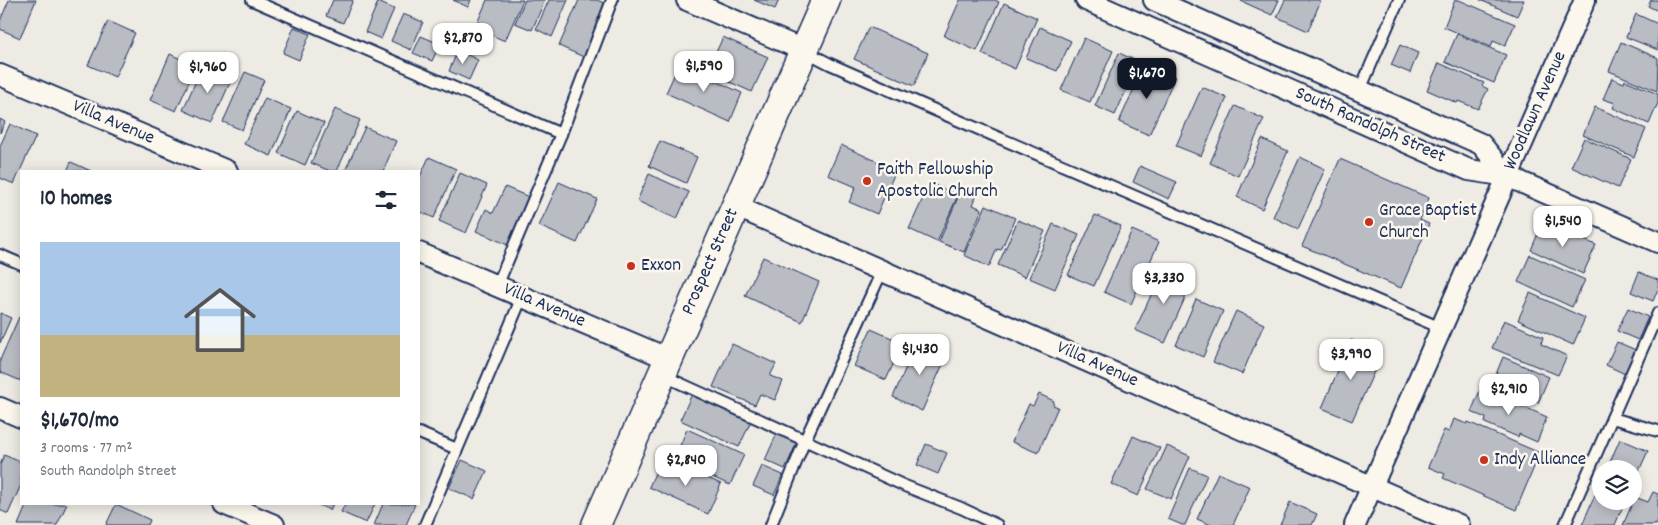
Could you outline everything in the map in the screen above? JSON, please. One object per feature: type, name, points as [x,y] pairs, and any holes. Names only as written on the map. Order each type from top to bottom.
[{"type":"main road","name":"Prospect Street","points":[[596,525],[826,0]]},
{"type":"street","points":[[687,0],[803,50]]},
{"type":"street","name":"South Randolph Street","points":[[1086,0],[1469,170],[1507,176],[1658,242]]},
{"type":"street","points":[[1154,0],[1481,144],[1507,176]]},
{"type":"street","name":"Woodlawn Avenue","points":[[1355,525],[1585,0]]},
{"type":"street","name":"Villa Avenue","points":[[0,75],[225,170]]},
{"type":"street","name":"Villa Avenue","points":[[735,206],[1459,525]]},
{"type":"street","name":"Villa Avenue","points":[[420,253],[522,297],[665,367]]},
{"type":"street","points":[[0,408],[20,417]]},
{"type":"street","points":[[226,505],[274,525]]},
{"type":"lane","points":[[252,0],[561,134]]},
{"type":"lane","points":[[497,286],[561,134],[612,0]]},
{"type":"lane","points":[[1360,90],[1398,0]]},
{"type":"lane","points":[[803,50],[830,64],[919,103],[1441,328]]},
{"type":"lane","points":[[0,255],[20,264]]},
{"type":"lane","points":[[771,525],[805,440],[882,271]]},
{"type":"lane","points":[[424,525],[522,297]]},
{"type":"lane","points":[[1565,525],[1658,313]]},
{"type":"lane","points":[[665,367],[805,440],[997,525]]},
{"type":"lane","points":[[1612,418],[1658,431]]},
{"type":"lane","points":[[420,433],[457,449]]},
{"type":"building","points":[[9,0],[36,0],[20,38],[0,29],[0,21]]},
{"type":"building","points":[[333,0],[353,0],[343,23],[326,16]]},
{"type":"building","points":[[453,0],[471,0],[468,7]]},
{"type":"building","points":[[487,0],[523,0],[505,41],[475,28]]},
{"type":"building","points":[[525,0],[545,0],[532,30],[515,23]]},
{"type":"building","points":[[549,0],[568,0],[552,37],[536,29]]},
{"type":"building","points":[[579,0],[597,0],[609,5],[586,58],[559,46]]},
{"type":"building","points":[[754,0],[779,0],[775,9]]},
{"type":"building","points":[[960,0],[995,0],[999,2],[977,51],[944,36]]},
{"type":"building","points":[[1242,0],[1279,0],[1272,15]]},
{"type":"building","points":[[1285,0],[1321,0],[1308,31],[1277,17]]},
{"type":"building","points":[[1455,0],[1515,24],[1505,46],[1493,41],[1491,47],[1444,27]]},
{"type":"building","points":[[1480,0],[1524,0],[1517,16]]},
{"type":"building","points":[[1651,0],[1658,0],[1658,11],[1648,6]]},
{"type":"building","points":[[378,2],[394,9],[381,39],[365,32]]},
{"type":"building","points":[[1004,3],[1037,18],[1015,69],[982,54]]},
{"type":"building","points":[[403,14],[423,22],[411,50],[391,41]]},
{"type":"building","points":[[1636,14],[1658,24],[1658,50],[1626,37]]},
{"type":"building","points":[[108,21],[135,33],[115,77],[88,65]]},
{"type":"building","points":[[294,27],[310,34],[299,60],[283,53]]},
{"type":"building","points":[[869,27],[928,53],[914,86],[854,59]]},
{"type":"building","points":[[1040,27],[1071,41],[1057,71],[1026,58]]},
{"type":"building","points":[[1457,34],[1506,55],[1494,83],[1445,62]]},
{"type":"building","points":[[421,36],[440,44],[432,61],[413,53]]},
{"type":"building","points":[[723,37],[768,57],[752,92],[707,72]]},
{"type":"building","points":[[1084,38],[1113,51],[1090,102],[1061,90]]},
{"type":"building","points":[[1621,42],[1658,58],[1657,91],[1609,71]]},
{"type":"building","points":[[1400,45],[1418,53],[1410,73],[1391,65]]},
{"type":"building","points":[[458,50],[478,60],[469,80],[449,71]]},
{"type":"building","points":[[1119,53],[1139,62],[1115,115],[1095,106]]},
{"type":"building","points":[[170,54],[196,66],[176,111],[150,100]]},
{"type":"building","points":[[1439,63],[1484,83],[1482,86],[1488,89],[1478,109],[1458,101],[1457,103],[1427,90]]},
{"type":"building","points":[[679,64],[742,93],[730,122],[666,93]]},
{"type":"building","points":[[1145,64],[1175,77],[1149,135],[1119,122]]},
{"type":"building","points":[[203,65],[232,78],[212,123],[183,110]]},
{"type":"building","points":[[245,72],[264,80],[242,130],[223,122]]},
{"type":"building","points":[[1612,78],[1624,83],[1625,80],[1658,94],[1658,103],[1649,124],[1613,108],[1615,103],[1603,99]]},
{"type":"building","points":[[1202,87],[1227,98],[1201,156],[1176,146]]},
{"type":"building","points":[[265,98],[291,109],[271,156],[244,144]]},
{"type":"building","points":[[1235,106],[1264,119],[1238,176],[1210,163]]},
{"type":"building","points":[[1595,107],[1646,129],[1634,157],[1583,135]]},
{"type":"building","points":[[335,109],[360,120],[337,170],[328,170],[311,163]]},
{"type":"building","points":[[297,111],[324,123],[305,165],[278,153]]},
{"type":"building","points":[[0,119],[5,122],[0,133]]},
{"type":"building","points":[[10,124],[36,136],[14,184],[0,178],[0,146]]},
{"type":"building","points":[[365,127],[396,141],[383,170],[345,170]]},
{"type":"building","points":[[1584,138],[1631,159],[1618,188],[1571,167]]},
{"type":"building","points":[[1262,139],[1288,151],[1262,209],[1237,197]]},
{"type":"building","points":[[660,141],[697,157],[686,183],[649,166]]},
{"type":"building","name":"Faith Fellowship Apostolic Church","points":[[841,145],[896,170],[877,214],[849,202],[856,187],[828,175]]},
{"type":"building","points":[[429,157],[456,169],[434,218],[420,211],[420,177]]},
{"type":"building","points":[[1300,157],[1325,169],[1298,229],[1273,217]]},
{"type":"building","name":"Grace Baptist Church","points":[[1340,159],[1429,198],[1420,220],[1429,224],[1401,288],[1302,246]]},
{"type":"building","points":[[71,162],[89,170],[67,170]]},
{"type":"building","points":[[1140,166],[1177,182],[1169,199],[1133,182]]},
{"type":"building","points":[[460,173],[487,185],[466,233],[439,221]]},
{"type":"building","points":[[649,174],[689,192],[677,219],[637,201]]},
{"type":"building","points":[[559,182],[597,199],[577,243],[539,226]]},
{"type":"building","points":[[930,183],[958,195],[937,242],[909,229]]},
{"type":"building","points":[[505,187],[529,197],[508,245],[476,231],[486,209],[493,213]]},
{"type":"building","points":[[961,190],[976,197],[973,205],[982,209],[964,252],[939,242]]},
{"type":"building","points":[[986,205],[1015,218],[1001,250],[997,249],[989,267],[964,255]]},
{"type":"building","points":[[1095,215],[1121,226],[1094,286],[1068,275]]},
{"type":"building","points":[[1018,220],[1045,231],[1025,277],[998,265]]},
{"type":"building","points":[[1543,222],[1596,245],[1583,274],[1531,250]]},
{"type":"building","points":[[1053,224],[1079,235],[1055,289],[1029,278]]},
{"type":"building","points":[[1132,230],[1159,242],[1131,304],[1104,292]]},
{"type":"building","points":[[1530,255],[1585,280],[1572,307],[1518,282]]},
{"type":"building","points":[[763,257],[819,282],[802,322],[745,296]]},
{"type":"building","points":[[1164,267],[1193,280],[1165,343],[1135,330]]},
{"type":"building","points":[[1639,272],[1658,280],[1658,289],[1653,301],[1631,292]]},
{"type":"building","points":[[1530,293],[1585,318],[1573,345],[1518,320]]},
{"type":"building","points":[[1196,299],[1223,311],[1203,357],[1176,345]]},
{"type":"building","points":[[1628,308],[1648,317],[1638,340],[1617,331]]},
{"type":"building","points":[[1236,311],[1264,324],[1242,374],[1213,362]]},
{"type":"building","points":[[0,313],[11,318],[0,343]]},
{"type":"building","points":[[19,317],[20,381],[0,372],[0,360]]},
{"type":"building","points":[[1504,320],[1543,337],[1541,344],[1567,356],[1558,375],[1492,348]]},
{"type":"building","points":[[871,329],[903,343],[886,380],[854,366]]},
{"type":"building","points":[[1351,340],[1377,351],[1372,363],[1377,365],[1352,421],[1322,408]]},
{"type":"building","points":[[917,342],[947,355],[922,411],[893,397]]},
{"type":"building","points":[[1617,342],[1636,350],[1625,374],[1606,365]]},
{"type":"building","points":[[732,344],[776,364],[770,376],[783,381],[775,400],[760,394],[755,405],[713,387]]},
{"type":"building","points":[[1503,357],[1549,377],[1538,403],[1492,384]]},
{"type":"building","points":[[1481,388],[1547,417],[1537,442],[1519,434],[1518,437],[1485,423],[1486,418],[1471,412]]},
{"type":"building","points":[[693,392],[752,419],[739,447],[680,420]]},
{"type":"building","points":[[1039,394],[1054,401],[1053,405],[1058,407],[1038,453],[1012,442],[1029,404],[1033,406]]},
{"type":"building","name":"Indy Alliance","points":[[1454,419],[1467,424],[1468,422],[1540,453],[1516,510],[1443,478],[1445,474],[1428,467],[1444,430],[1449,432]]},
{"type":"building","points":[[687,429],[744,455],[730,485],[674,460]]},
{"type":"building","points":[[778,431],[798,440],[785,469],[765,460]]},
{"type":"building","points":[[1133,436],[1160,448],[1138,496],[1111,484]]},
{"type":"building","points":[[1620,439],[1648,451],[1642,464],[1642,460],[1611,460]]},
{"type":"building","points":[[926,444],[947,453],[938,474],[917,465]]},
{"type":"building","points":[[1167,446],[1190,456],[1171,499],[1147,489]]},
{"type":"building","points":[[4,455],[20,462],[20,487],[8,514],[0,510],[0,465]]},
{"type":"building","points":[[462,460],[487,471],[474,499],[449,488]]},
{"type":"building","points":[[672,462],[721,484],[708,514],[649,487],[658,466],[669,471]]},
{"type":"building","points":[[762,466],[783,475],[774,495],[753,486]]},
{"type":"building","points":[[1190,468],[1207,475],[1185,525],[1182,525],[1168,519]]},
{"type":"building","points":[[1218,473],[1250,487],[1233,525],[1211,525],[1197,519]]},
{"type":"building","points":[[1653,492],[1658,494],[1658,521],[1656,525],[1623,525],[1629,510],[1642,510],[1642,500],[1648,502]]},
{"type":"building","points":[[1290,502],[1317,514],[1312,525],[1280,525]]},
{"type":"building","points":[[1592,502],[1592,510],[1621,510],[1615,525],[1582,525]]},
{"type":"building","points":[[27,505],[67,505],[57,525],[18,525]]},
{"type":"building","points":[[116,505],[150,520],[148,525],[106,525]]},
{"type":"building","points":[[318,505],[332,505],[330,510]]},
{"type":"building","points":[[344,505],[375,505],[366,523],[341,512]]},
{"type":"building","points":[[383,505],[415,505],[406,525],[374,525]]},
{"type":"place","name":"Faith Fellowship Apostolic Church","points":[[867,181]]},
{"type":"place","name":"Grace Baptist Church","points":[[1369,222]]},
{"type":"place","name":"Exxon","points":[[631,266]]},
{"type":"place","name":"Indy Alliance","points":[[1484,460]]}]
